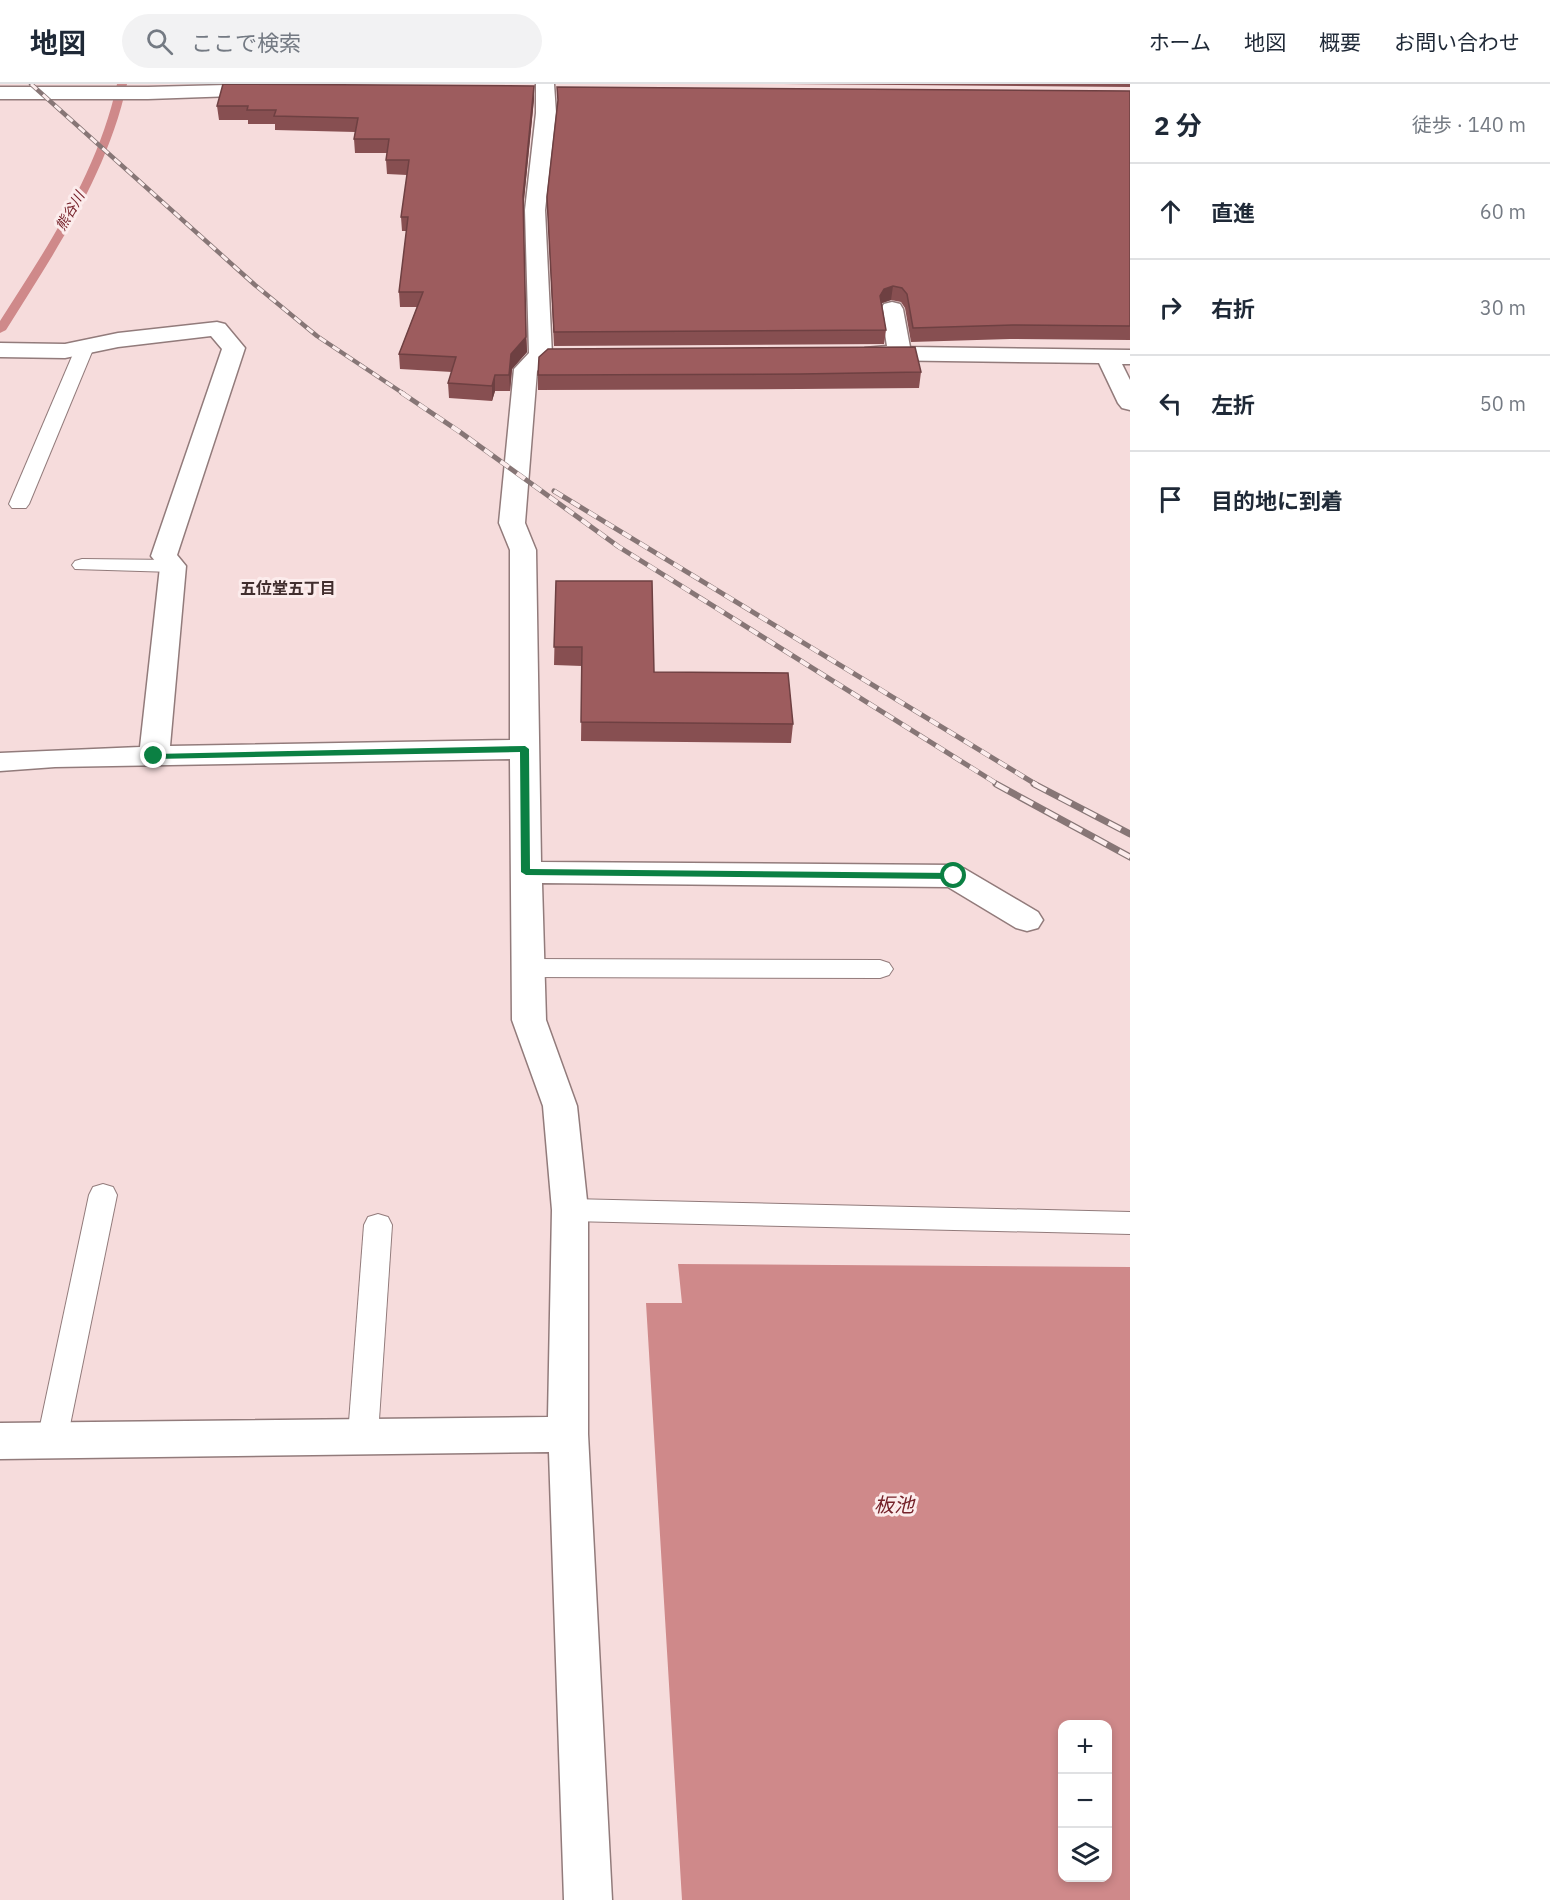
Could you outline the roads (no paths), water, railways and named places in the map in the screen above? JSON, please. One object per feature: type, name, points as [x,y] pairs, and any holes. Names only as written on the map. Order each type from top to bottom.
[{"type":"street","points":[[3,99],[94,90],[148,93],[239,86],[285,89]]},
{"type":"street","points":[[545,88],[546,113],[535,210],[553,355],[526,369],[512,523],[523,550],[529,1020],[560,1106],[570,1210],[568,1434],[588,1900]]},
{"type":"street","points":[[892,309],[900,353]]},
{"type":"street","points":[[6,350],[64,351],[118,339],[217,328],[234,348],[164,556],[173,566],[154,756]]},
{"type":"street","points":[[849,352],[1130,357]]},
{"type":"street","points":[[1106,355],[1130,403]]},
{"type":"street","points":[[0,762],[55,758],[525,749]]},
{"type":"street","points":[[526,872],[954,876],[1027,920]]},
{"type":"street","points":[[0,1441],[568,1434]]},
{"type":"lane","points":[[19,504],[85,347]]},
{"type":"lane","points":[[82,565],[173,566]]},
{"type":"lane","points":[[527,968],[880,969]]},
{"type":"lane","points":[[52,1440],[103,1195]]},
{"type":"lane","points":[[570,1210],[1130,1223]]},
{"type":"lane","points":[[363,1435],[378,1225]]},
{"type":"water","name":"板池","points":[[678,1264],[1130,1267],[1130,1900],[682,1900],[646,1303],[682,1303]]},
{"type":"waterway","name":"熊谷川","points":[[0,330],[77,205],[114,119],[122,84]]},
{"type":"railway","points":[[31,84],[255,285],[317,336],[404,394]]},
{"type":"railway","points":[[402,393],[619,547],[999,785]]},
{"type":"railway","points":[[554,491],[1037,785]]},
{"type":"railway","points":[[996,784],[1130,857]]},
{"type":"railway","points":[[1034,784],[1130,834]]},
{"type":"district","name":"五位堂五丁目","points":[[288,588]]}]
